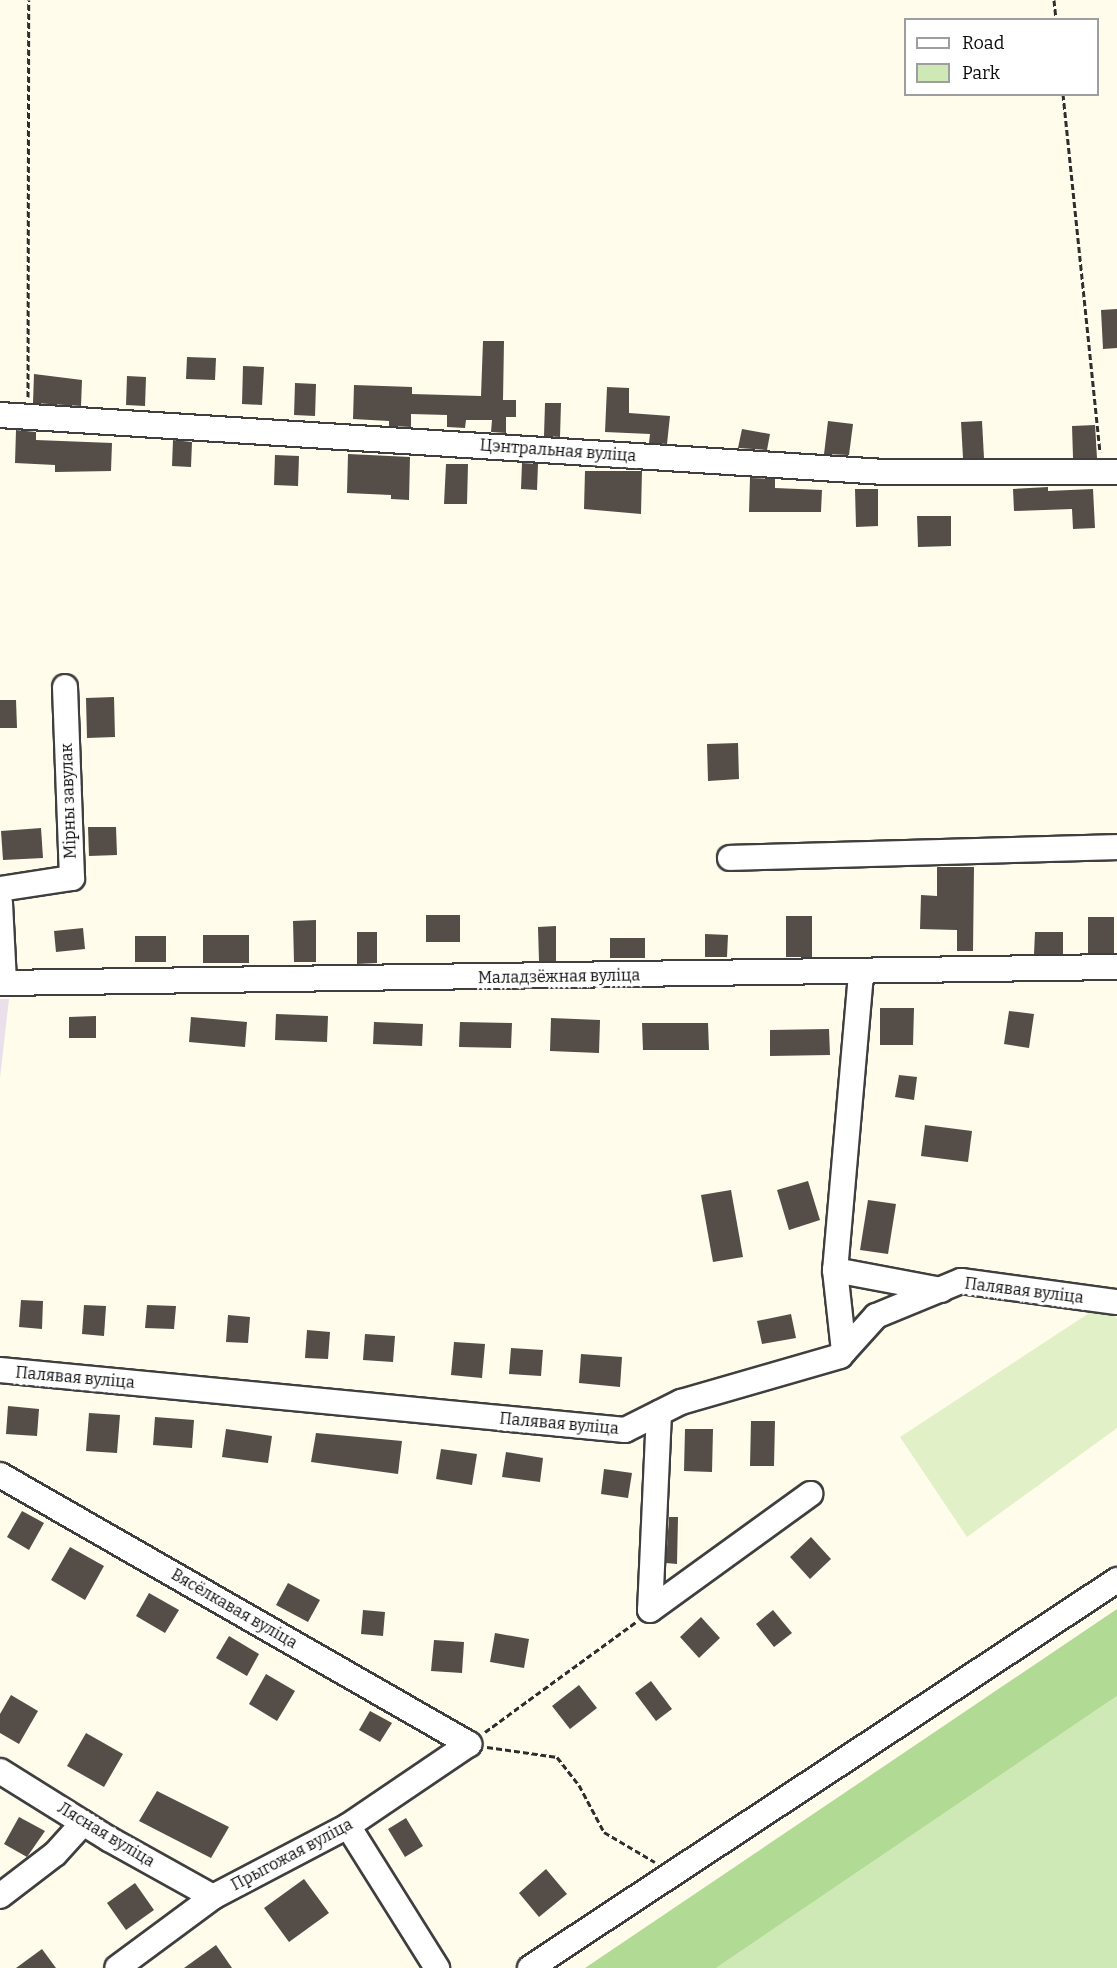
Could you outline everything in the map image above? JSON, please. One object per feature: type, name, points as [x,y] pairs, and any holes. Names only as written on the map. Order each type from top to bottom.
[{"type":"street","name":"Цэнтральная вуліца","points":[[0,415],[885,472],[1110,472]]},
{"type":"street","name":"Мірны завулак","points":[[0,889],[72,878],[65,687]]},
{"type":"street","points":[[730,858],[1117,847]]},
{"type":"street","points":[[0,903],[2,983]]},
{"type":"street","name":"Маладзёжная вуліца","points":[[2,983],[861,974],[1117,967]]},
{"type":"street","points":[[844,1352],[835,1270],[861,974]]},
{"type":"street","points":[[835,1270],[941,1290]]},
{"type":"street","name":"Палявая вуліца","points":[[0,1370],[625,1430],[681,1402],[840,1356],[876,1316],[961,1281],[1117,1302]]},
{"type":"street","points":[[650,1611],[659,1413]]},
{"type":"street","name":"Вясёлкавая вуліца","points":[[0,1475],[469,1744]]},
{"type":"street","points":[[650,1611],[810,1494]]},
{"type":"street","points":[[530,1968],[1117,1580]]},
{"type":"street","name":"Прыгожая вуліца","points":[[117,1968],[213,1897],[348,1826],[469,1744]]},
{"type":"street","name":"Лясная вуліца","points":[[0,1771],[82,1823],[213,1897]]},
{"type":"street","points":[[0,1896],[55,1854],[82,1823]]},
{"type":"street","points":[[348,1826],[437,1968]]},
{"type":"path","points":[[28,417],[29,0]]},
{"type":"path","points":[[1054,0],[1056,18]]},
{"type":"path","points":[[1064,96],[1110,472]]},
{"type":"path","points":[[469,1744],[650,1611]]},
{"type":"path","points":[[469,1744],[557,1757],[579,1785],[604,1832],[674,1874]]},
{"type":"shaded area","points":[[0,999],[9,999],[0,1078]]},
{"type":"green space","points":[[1103,1304],[1117,1319],[1117,1428],[967,1537],[900,1437]]},
{"type":"green space","points":[[1117,1609],[1117,1696],[716,1968],[585,1968]]},
{"type":"green space","points":[[1117,1696],[1117,1968],[716,1968]]},
{"type":"building","points":[[1117,309],[1117,348],[1103,349],[1101,310]]},
{"type":"building","points":[[483,341],[504,341],[503,400],[516,400],[516,417],[506,417],[506,433],[491,432],[492,420],[466,420],[465,428],[447,427],[447,415],[411,414],[411,427],[389,426],[389,421],[353,419],[354,385],[412,387],[412,394],[481,396]]},
{"type":"building","points":[[187,357],[216,358],[215,380],[186,379]]},
{"type":"building","points":[[243,366],[264,367],[262,405],[242,404]]},
{"type":"building","points":[[34,374],[82,380],[81,406],[33,403]]},
{"type":"building","points":[[127,376],[146,377],[145,406],[126,405]]},
{"type":"building","points":[[295,383],[316,384],[315,416],[294,415]]},
{"type":"building","points":[[607,387],[629,388],[629,413],[670,416],[667,444],[649,443],[650,434],[605,432]]},
{"type":"building","points":[[545,403],[561,403],[560,437],[544,436]]},
{"type":"building","points":[[828,421],[853,424],[849,455],[824,454]]},
{"type":"building","points":[[982,421],[984,458],[963,458],[961,422]]},
{"type":"building","points":[[1095,425],[1097,458],[1073,458],[1072,426]]},
{"type":"building","points":[[742,429],[770,434],[767,450],[738,448]]},
{"type":"building","points":[[16,430],[36,432],[36,440],[112,443],[111,471],[55,472],[55,465],[15,463]]},
{"type":"building","points":[[173,440],[192,442],[191,467],[172,466]]},
{"type":"building","points":[[348,454],[410,457],[409,500],[391,499],[391,495],[347,493]]},
{"type":"building","points":[[275,455],[299,456],[298,486],[274,485]]},
{"type":"building","points":[[522,463],[538,464],[537,490],[521,489]]},
{"type":"building","points":[[446,464],[468,464],[467,504],[444,504]]},
{"type":"building","points":[[585,471],[642,471],[641,514],[584,509]]},
{"type":"building","points":[[750,478],[775,479],[775,488],[822,490],[821,512],[749,512]]},
{"type":"building","points":[[1048,487],[1048,491],[1093,489],[1095,528],[1073,529],[1072,509],[1014,511],[1013,489]]},
{"type":"building","points":[[855,489],[878,489],[878,526],[856,527]]},
{"type":"building","points":[[917,516],[951,516],[951,546],[918,547]]},
{"type":"building","points":[[114,697],[115,737],[87,738],[86,698]]},
{"type":"building","points":[[0,700],[16,700],[17,728],[0,728]]},
{"type":"building","points":[[738,743],[739,779],[708,781],[707,744]]},
{"type":"building","points":[[88,827],[116,827],[117,855],[89,856]]},
{"type":"building","points":[[41,828],[43,858],[3,860],[1,831]]},
{"type":"building","points":[[937,867],[974,867],[973,951],[957,951],[957,930],[920,929],[921,895],[937,896]]},
{"type":"building","points":[[426,915],[460,915],[460,942],[426,942]]},
{"type":"building","points":[[786,916],[812,916],[812,957],[786,957]]},
{"type":"building","points":[[1088,917],[1114,917],[1114,953],[1088,953]]},
{"type":"building","points":[[316,920],[316,962],[294,962],[293,921]]},
{"type":"building","points":[[556,926],[556,961],[539,961],[538,927]]},
{"type":"building","points":[[83,928],[85,949],[56,952],[54,931]]},
{"type":"building","points":[[357,932],[377,932],[377,963],[357,964]]},
{"type":"building","points":[[1035,932],[1063,932],[1063,954],[1034,954]]},
{"type":"building","points":[[705,934],[728,935],[727,957],[705,957]]},
{"type":"building","points":[[203,935],[249,935],[249,963],[203,963]]},
{"type":"building","points":[[135,936],[166,936],[166,962],[135,962]]},
{"type":"building","points":[[610,938],[645,938],[645,958],[610,958]]},
{"type":"building","points":[[880,1008],[914,1008],[913,1045],[880,1045]]},
{"type":"building","points":[[1009,1011],[1034,1014],[1029,1048],[1004,1044]]},
{"type":"building","points":[[276,1014],[328,1016],[327,1042],[275,1040]]},
{"type":"building","points":[[96,1016],[96,1038],[69,1038],[69,1017]]},
{"type":"building","points":[[191,1017],[247,1022],[245,1047],[189,1042]]},
{"type":"building","points":[[551,1018],[600,1020],[599,1053],[550,1051]]},
{"type":"building","points":[[374,1022],[423,1024],[422,1046],[373,1044]]},
{"type":"building","points":[[460,1022],[512,1023],[511,1048],[459,1047]]},
{"type":"building","points":[[642,1023],[708,1023],[709,1050],[643,1050]]},
{"type":"building","points":[[829,1029],[830,1055],[770,1056],[770,1030]]},
{"type":"building","points":[[899,1075],[917,1077],[914,1100],[895,1097]]},
{"type":"building","points":[[925,1125],[972,1131],[968,1162],[921,1156]]},
{"type":"building","points":[[808,1181],[820,1220],[789,1230],[777,1190]]},
{"type":"building","points":[[731,1190],[743,1257],[713,1262],[701,1195]]},
{"type":"building","points":[[868,1200],[896,1204],[888,1254],[860,1250]]},
{"type":"building","points":[[21,1300],[43,1301],[42,1329],[19,1327]]},
{"type":"building","points":[[84,1305],[106,1306],[104,1336],[82,1334]]},
{"type":"building","points":[[147,1305],[176,1306],[174,1329],[145,1328]]},
{"type":"building","points":[[791,1314],[796,1338],[762,1344],[757,1321]]},
{"type":"building","points":[[228,1315],[250,1317],[248,1343],[226,1342]]},
{"type":"building","points":[[307,1330],[330,1332],[328,1359],[305,1358]]},
{"type":"building","points":[[365,1334],[395,1336],[393,1362],[363,1360]]},
{"type":"building","points":[[454,1342],[485,1344],[482,1378],[451,1375]]},
{"type":"building","points":[[511,1348],[543,1350],[541,1376],[509,1374]]},
{"type":"building","points":[[581,1354],[622,1357],[620,1387],[579,1383]]},
{"type":"building","points":[[8,1406],[39,1409],[37,1436],[6,1434]]},
{"type":"building","points":[[89,1413],[120,1415],[117,1453],[86,1451]]},
{"type":"building","points":[[155,1417],[194,1420],[192,1448],[153,1445]]},
{"type":"building","points":[[751,1421],[775,1421],[774,1466],[750,1466]]},
{"type":"building","points":[[226,1429],[272,1436],[268,1463],[222,1457]]},
{"type":"building","points":[[685,1429],[713,1429],[712,1472],[684,1471]]},
{"type":"building","points":[[316,1433],[402,1441],[398,1474],[311,1462]]},
{"type":"building","points":[[441,1449],[477,1454],[472,1485],[436,1479]]},
{"type":"building","points":[[506,1452],[543,1458],[540,1482],[502,1477]]},
{"type":"building","points":[[604,1469],[632,1473],[628,1498],[601,1494]]},
{"type":"building","points":[[22,1511],[44,1523],[29,1550],[7,1537]]},
{"type":"building","points":[[669,1517],[678,1517],[677,1564],[666,1563]]},
{"type":"building","points":[[811,1537],[831,1559],[810,1579],[790,1557]]},
{"type":"building","points":[[70,1547],[104,1566],[85,1600],[51,1580]]},
{"type":"building","points":[[288,1583],[320,1600],[308,1622],[276,1605]]},
{"type":"building","points":[[149,1593],[179,1610],[165,1633],[136,1616]]},
{"type":"building","points":[[363,1610],[385,1612],[383,1636],[361,1634]]},
{"type":"building","points":[[773,1610],[792,1633],[774,1647],[756,1624]]},
{"type":"building","points":[[701,1617],[720,1638],[699,1658],[680,1637]]},
{"type":"building","points":[[495,1633],[529,1639],[524,1668],[490,1662]]},
{"type":"building","points":[[229,1636],[259,1654],[247,1676],[216,1658]]},
{"type":"building","points":[[434,1640],[464,1642],[462,1673],[431,1671]]},
{"type":"building","points":[[266,1674],[295,1691],[277,1721],[249,1704]]},
{"type":"building","points":[[651,1681],[672,1709],[656,1721],[635,1693]]},
{"type":"building","points":[[579,1685],[597,1708],[570,1729],[552,1706]]},
{"type":"building","points":[[11,1695],[38,1711],[19,1744],[0,1733],[0,1714]]},
{"type":"building","points":[[370,1711],[392,1723],[380,1742],[359,1730]]},
{"type":"building","points":[[86,1733],[123,1754],[104,1787],[67,1766]]},
{"type":"building","points":[[157,1791],[229,1827],[211,1858],[139,1821]]},
{"type":"building","points":[[19,1817],[45,1831],[27,1857],[4,1844]]},
{"type":"building","points":[[406,1818],[423,1846],[405,1857],[388,1829]]},
{"type":"building","points":[[546,1869],[567,1894],[539,1917],[519,1893]]},
{"type":"building","points":[[304,1879],[329,1913],[289,1942],[264,1908]]},
{"type":"building","points":[[135,1883],[154,1910],[126,1930],[107,1903]]},
{"type":"building","points":[[216,1945],[232,1968],[184,1968]]},
{"type":"building","points":[[42,1949],[56,1968],[16,1968]]}]
